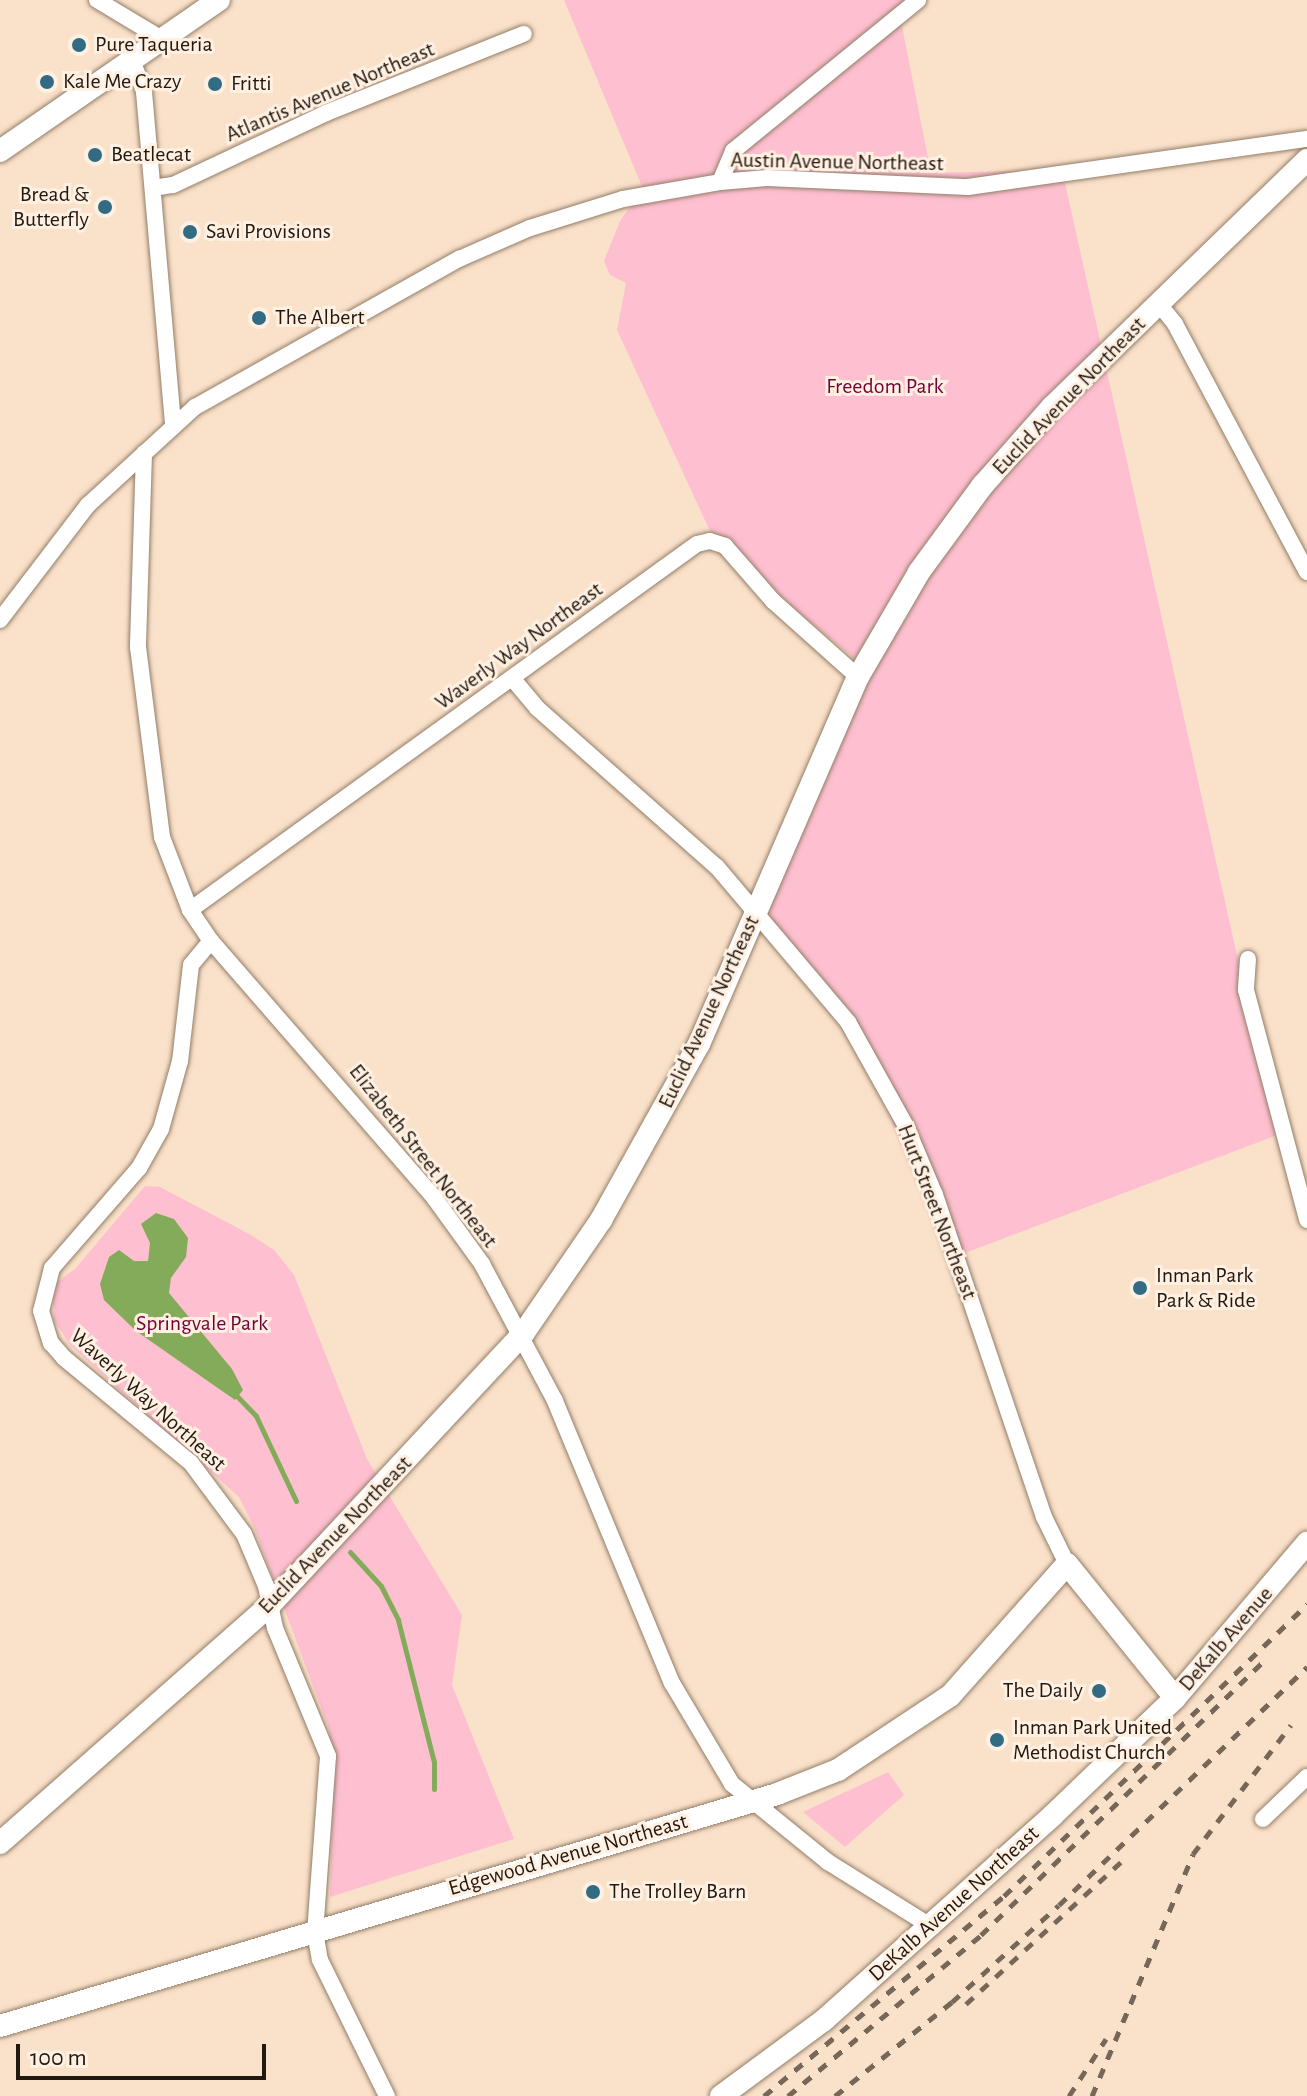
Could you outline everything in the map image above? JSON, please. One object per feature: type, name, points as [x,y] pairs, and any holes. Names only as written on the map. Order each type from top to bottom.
[{"type":"street","points":[[97,0],[162,39]]},
{"type":"street","points":[[0,151],[219,0]]},
{"type":"street","points":[[720,182],[723,165],[733,151],[918,0]]},
{"type":"street","name":"Atlantis Avenue Northeast","points":[[153,188],[173,185],[326,113],[524,34]]},
{"type":"street","points":[[132,60],[144,92],[173,424]]},
{"type":"street","name":"Austin Avenue Northeast","points":[[0,620],[88,505],[173,424],[312,339],[459,259],[530,228],[623,199],[720,182],[767,178],[968,187],[1307,139]]},
{"type":"street","name":"Euclid Avenue Northeast","points":[[0,1843],[270,1605],[523,1334],[626,1179],[699,1044],[858,677],[919,572],[983,485],[1052,407],[1307,160]]},
{"type":"street","points":[[1159,304],[1175,324],[1307,572]]},
{"type":"street","name":"Elizabeth Street Northeast","points":[[144,453],[138,647],[162,837],[190,910],[211,941],[435,1199],[523,1334],[672,1683],[732,1784],[750,1802],[828,1862],[932,1927]]},
{"type":"street","name":"Waverly Way Northeast","points":[[190,910],[697,544],[710,541],[725,546],[773,601],[858,677]]},
{"type":"street","name":"Hurt Street Northeast","points":[[512,678],[537,708],[717,867],[757,910],[848,1022],[906,1126],[935,1195],[1044,1517],[1067,1564],[1175,1698]]},
{"type":"street","name":"Waverly Way Northeast","points":[[211,941],[193,960],[177,1076],[161,1129],[139,1168],[52,1268],[41,1311],[51,1343],[64,1358],[213,1486],[244,1534],[328,1756],[315,1932],[337,2001],[387,2096]]},
{"type":"street","points":[[1248,959],[1246,990],[1307,1220]]},
{"type":"street","name":"DeKalb Avenue","points":[[1175,1698],[1307,1543]]},
{"type":"street","name":"Edgewood Avenue Northeast","points":[[0,2026],[750,1802],[838,1770],[920,1721],[979,1668],[1067,1564]]},
{"type":"street","name":"DeKalb Avenue Northeast","points":[[721,2096],[824,2020],[932,1927],[1175,1698]]},
{"type":"street","points":[[1263,1819],[1307,1777]]},
{"type":"green space","name":"Freedom Park","points":[[564,0],[909,0],[899,11],[931,173],[1062,170],[1277,1135],[949,1259],[856,1034],[754,911],[855,659],[716,544],[617,330],[626,283],[610,275],[604,261],[620,221],[643,189]]},
{"type":"green space","name":"Springvale Park","points":[[145,1186],[160,1187],[251,1235],[274,1250],[294,1275],[367,1459],[462,1615],[452,1685],[514,1839],[330,1897],[334,1764],[328,1726],[254,1527],[239,1497],[71,1346],[54,1320],[53,1285],[75,1269]]},
{"type":"green space","points":[[888,1772],[904,1795],[845,1847],[803,1812]]},
{"type":"shaded area","points":[[156,1213],[174,1219],[188,1238],[186,1257],[171,1278],[169,1293],[232,1369],[243,1390],[235,1400],[136,1331],[104,1300],[100,1284],[109,1257],[119,1250],[134,1261],[148,1261],[150,1243],[141,1224]]},
{"type":"waterway","points":[[233,1392],[256,1416],[296,1501]]},
{"type":"waterway","points":[[350,1552],[381,1586],[398,1620],[434,1762],[434,1789]]},
{"type":"railway","points":[[764,2096],[1004,1896],[1307,1604]]},
{"type":"railway","points":[[788,2096],[981,1935],[1263,1662]]},
{"type":"railway","points":[[835,2096],[952,2002],[1059,1905],[1307,1667]]},
{"type":"railway","points":[[1092,2096],[1193,1854],[1291,1725]]},
{"type":"railway","points":[[966,2004],[1122,1861]]},
{"type":"railway","points":[[1069,2096],[1106,2039]]},
{"type":"place","name":"Pure Taqueria","points":[[79,45]]},
{"type":"place","name":"Kale Me Crazy","points":[[47,82]]},
{"type":"place","name":"Fritti","points":[[215,84]]},
{"type":"place","name":"Beatlecat","points":[[95,155]]},
{"type":"place","name":"Bread & Butterfly","points":[[105,207]]},
{"type":"place","name":"Savi Provisions","points":[[190,232]]},
{"type":"place","name":"The Albert","points":[[259,318]]},
{"type":"place","name":"Inman Park Park & Ride","points":[[1140,1288]]},
{"type":"place","name":"The Daily","points":[[1099,1691]]},
{"type":"place","name":"Inman Park United Methodist Church","points":[[997,1740]]},
{"type":"place","name":"The Trolley Barn","points":[[593,1892]]}]
